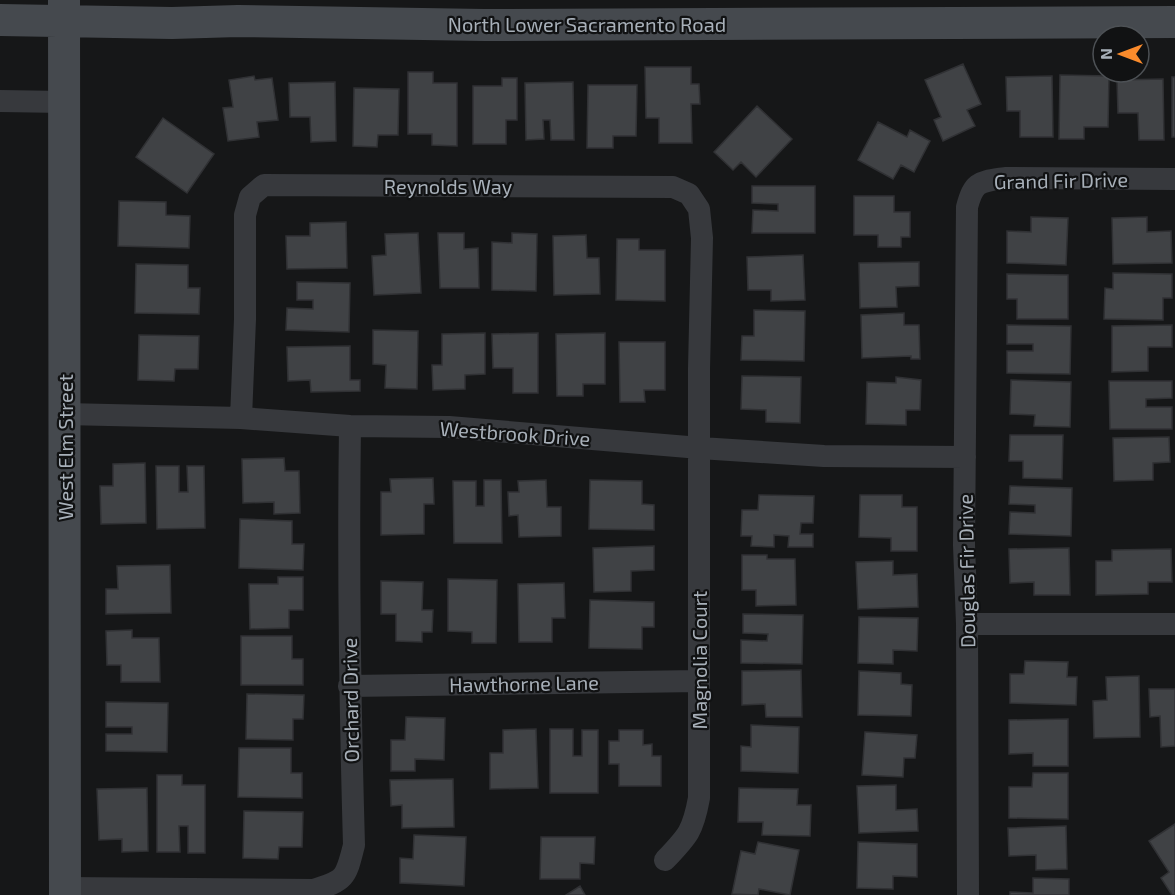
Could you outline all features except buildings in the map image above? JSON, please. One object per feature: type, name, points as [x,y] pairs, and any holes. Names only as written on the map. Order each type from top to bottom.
[{"type":"main road","points":[[843,23],[891,6],[1015,0]]},
{"type":"main road","name":"North Lower Sacramento Road","points":[[0,20],[64,10],[172,23],[238,21],[484,25],[1175,22]]},
{"type":"main road","name":"West Elm Street","points":[[64,10],[65,892]]},
{"type":"street","points":[[0,101],[64,102]]},
{"type":"street","name":"Grand Fir Drive","points":[[967,248],[967,207],[972,190],[983,181],[1005,178],[1175,178]]},
{"type":"street","name":"Reynolds Way","points":[[241,418],[245,319],[245,215],[250,196],[264,185],[673,187],[688,194]]},
{"type":"street","name":"Magnolia Court","points":[[665,860],[685,838],[695,821],[699,798],[699,369],[702,238],[699,209],[688,194]]},
{"type":"street","name":"Douglas Fir Drive","points":[[967,248],[964,545],[967,624],[968,895]]},
{"type":"street","name":"Westbrook Drive","points":[[65,414],[241,418],[350,426],[449,427],[824,456],[965,457]]},
{"type":"street","name":"Orchard Drive","points":[[65,892],[313,890],[336,884],[348,869],[354,845],[349,686],[350,426]]},
{"type":"street","points":[[967,624],[1175,624]]},
{"type":"street","name":"Hawthorne Lane","points":[[349,686],[699,681]]}]
